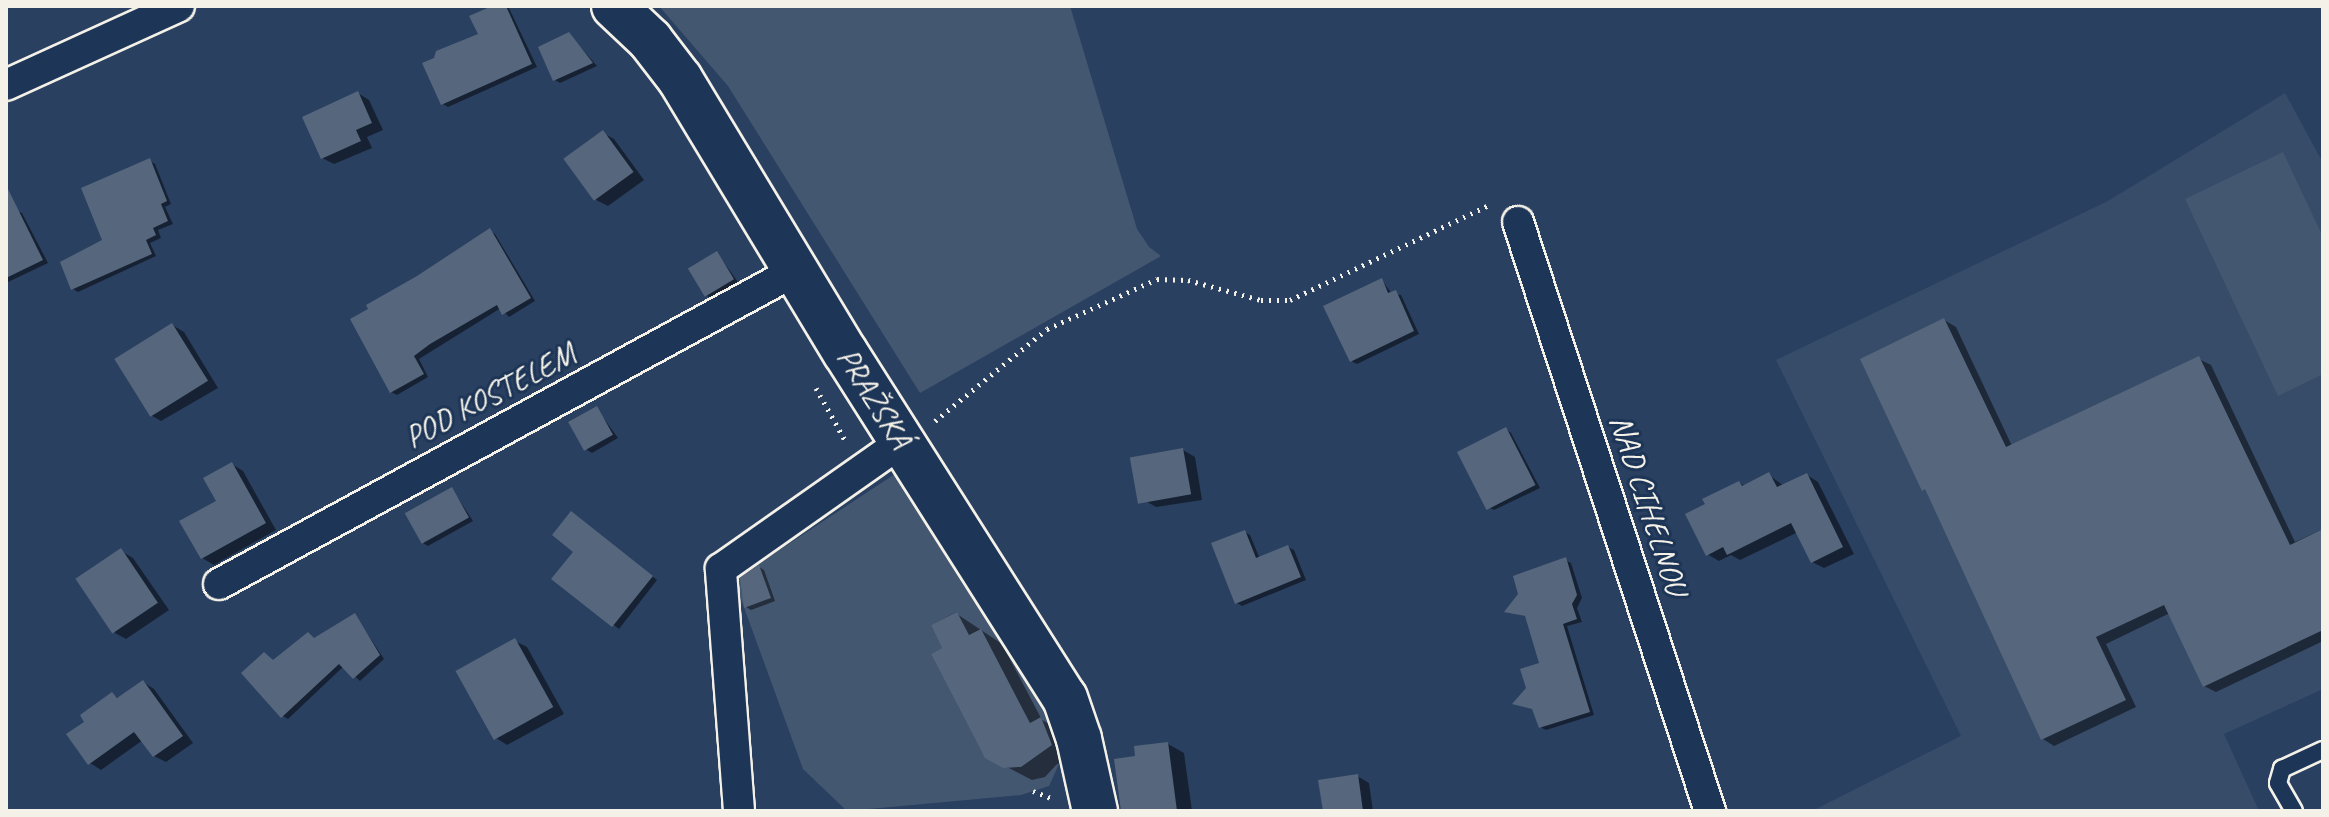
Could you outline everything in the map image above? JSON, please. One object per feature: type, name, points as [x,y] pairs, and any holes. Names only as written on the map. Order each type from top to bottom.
[{"type":"main road","name":"PRAŽSKÁ","points":[[614,6],[650,40],[680,79],[795,271],[904,426],[1065,698],[1079,739],[1095,811]]},
{"type":"street","points":[[6,85],[179,6]]},
{"type":"street","name":"NAD CIHELNOU","points":[[1518,222],[1710,811]]},
{"type":"street","name":"POD KOSTELEM","points":[[219,584],[795,271]]},
{"type":"street","points":[[739,811],[721,569],[863,472],[904,426]]},
{"type":"lane","points":[[2294,811],[2278,783],[2282,769],[2323,750]]},
{"type":"path","points":[[845,439],[904,426],[1047,329],[1157,279],[1188,280],[1261,300],[1290,300],[1500,200],[1510,207],[1518,222]]},
{"type":"path","points":[[814,385],[863,472]]},
{"type":"shaded area","points":[[659,6],[1070,6],[1137,229],[1149,247],[1161,256],[920,393],[728,86]]},
{"type":"shaded area","points":[[2285,93],[2323,163],[2323,689],[2224,734],[2259,811],[1812,811],[1961,736],[1776,360],[2108,201]]},
{"type":"shaded area","points":[[2283,152],[2323,237],[2323,374],[2278,396],[2185,199]]},
{"type":"shaded area","points":[[895,474],[1039,698],[1060,762],[1049,786],[1021,795],[847,811],[803,769],[734,580]],"holes":[[[956,612],[969,635],[981,630],[1030,723],[1041,717],[1052,745],[1018,768],[1003,768],[982,752],[931,654],[942,648],[931,625]]]},
{"type":"building","points":[[492,6],[506,6],[532,64],[441,105],[422,63],[434,58],[436,51],[478,34],[469,16]]},
{"type":"building","points":[[569,32],[593,63],[553,81],[538,47]]},
{"type":"building","points":[[358,91],[372,123],[356,130],[361,141],[321,159],[302,117]]},
{"type":"building","points":[[603,130],[634,172],[594,201],[563,159]]},
{"type":"building","points":[[150,158],[167,201],[161,204],[168,221],[153,228],[156,235],[146,240],[152,254],[71,290],[60,262],[102,240],[81,188]]},
{"type":"building","points":[[6,185],[43,260],[6,278]]},
{"type":"building","points":[[490,228],[531,298],[502,315],[497,305],[430,344],[414,356],[424,374],[390,393],[350,319],[368,309],[366,305]]},
{"type":"building","points":[[717,251],[734,279],[705,297],[688,269]]},
{"type":"building","points":[[1382,278],[1388,293],[1396,290],[1414,331],[1350,362],[1323,306]]},
{"type":"building","points":[[1944,318],[2006,447],[2199,356],[2290,545],[2323,529],[2323,630],[2203,687],[2164,605],[2096,637],[2126,700],[2041,740],[1925,489],[1922,491],[1860,359]]},
{"type":"building","points":[[172,323],[208,381],[150,417],[114,359]]},
{"type":"building","points":[[597,406],[613,435],[584,451],[568,422]]},
{"type":"building","points":[[1506,427],[1536,485],[1487,510],[1457,452]]},
{"type":"building","points":[[1183,448],[1191,494],[1138,504],[1130,457]]},
{"type":"building","points":[[232,462],[266,523],[201,559],[179,521],[216,501],[203,478]]},
{"type":"building","points":[[1769,472],[1777,487],[1807,473],[1843,547],[1811,563],[1791,523],[1727,555],[1723,547],[1706,556],[1685,514],[1705,504],[1702,499],[1739,481],[1742,486]]},
{"type":"building","points":[[452,487],[469,518],[422,544],[405,513]]},
{"type":"building","points":[[571,511],[653,576],[612,627],[551,579],[573,552],[552,535]]},
{"type":"building","points":[[1245,530],[1256,558],[1288,545],[1301,577],[1235,604],[1211,543]]},
{"type":"building","points":[[121,548],[158,603],[112,633],[75,579]]},
{"type":"building","points":[[1566,557],[1577,595],[1572,604],[1577,619],[1563,624],[1590,712],[1539,728],[1532,709],[1512,704],[1526,688],[1520,669],[1539,663],[1525,616],[1504,612],[1518,594],[1513,576]]},
{"type":"building","points":[[759,565],[771,598],[744,608],[740,578]]},
{"type":"building","points":[[957,612],[969,635],[981,629],[1030,723],[1041,717],[1052,745],[1021,767],[1003,768],[985,758],[931,654],[942,648],[931,625]]},
{"type":"building","points":[[355,613],[380,655],[353,679],[339,664],[281,718],[241,673],[264,652],[273,660],[308,632],[314,638]]},
{"type":"building","points":[[515,638],[553,707],[494,740],[456,671]]},
{"type":"building","points":[[143,680],[183,736],[153,757],[134,732],[88,765],[66,734],[84,722],[80,715],[112,692],[117,698]]},
{"type":"building","points":[[1168,742],[1177,811],[1121,811],[1114,759],[1135,756],[1134,746]]},
{"type":"building","points":[[1358,774],[1363,811],[1323,811],[1318,780]]}]
